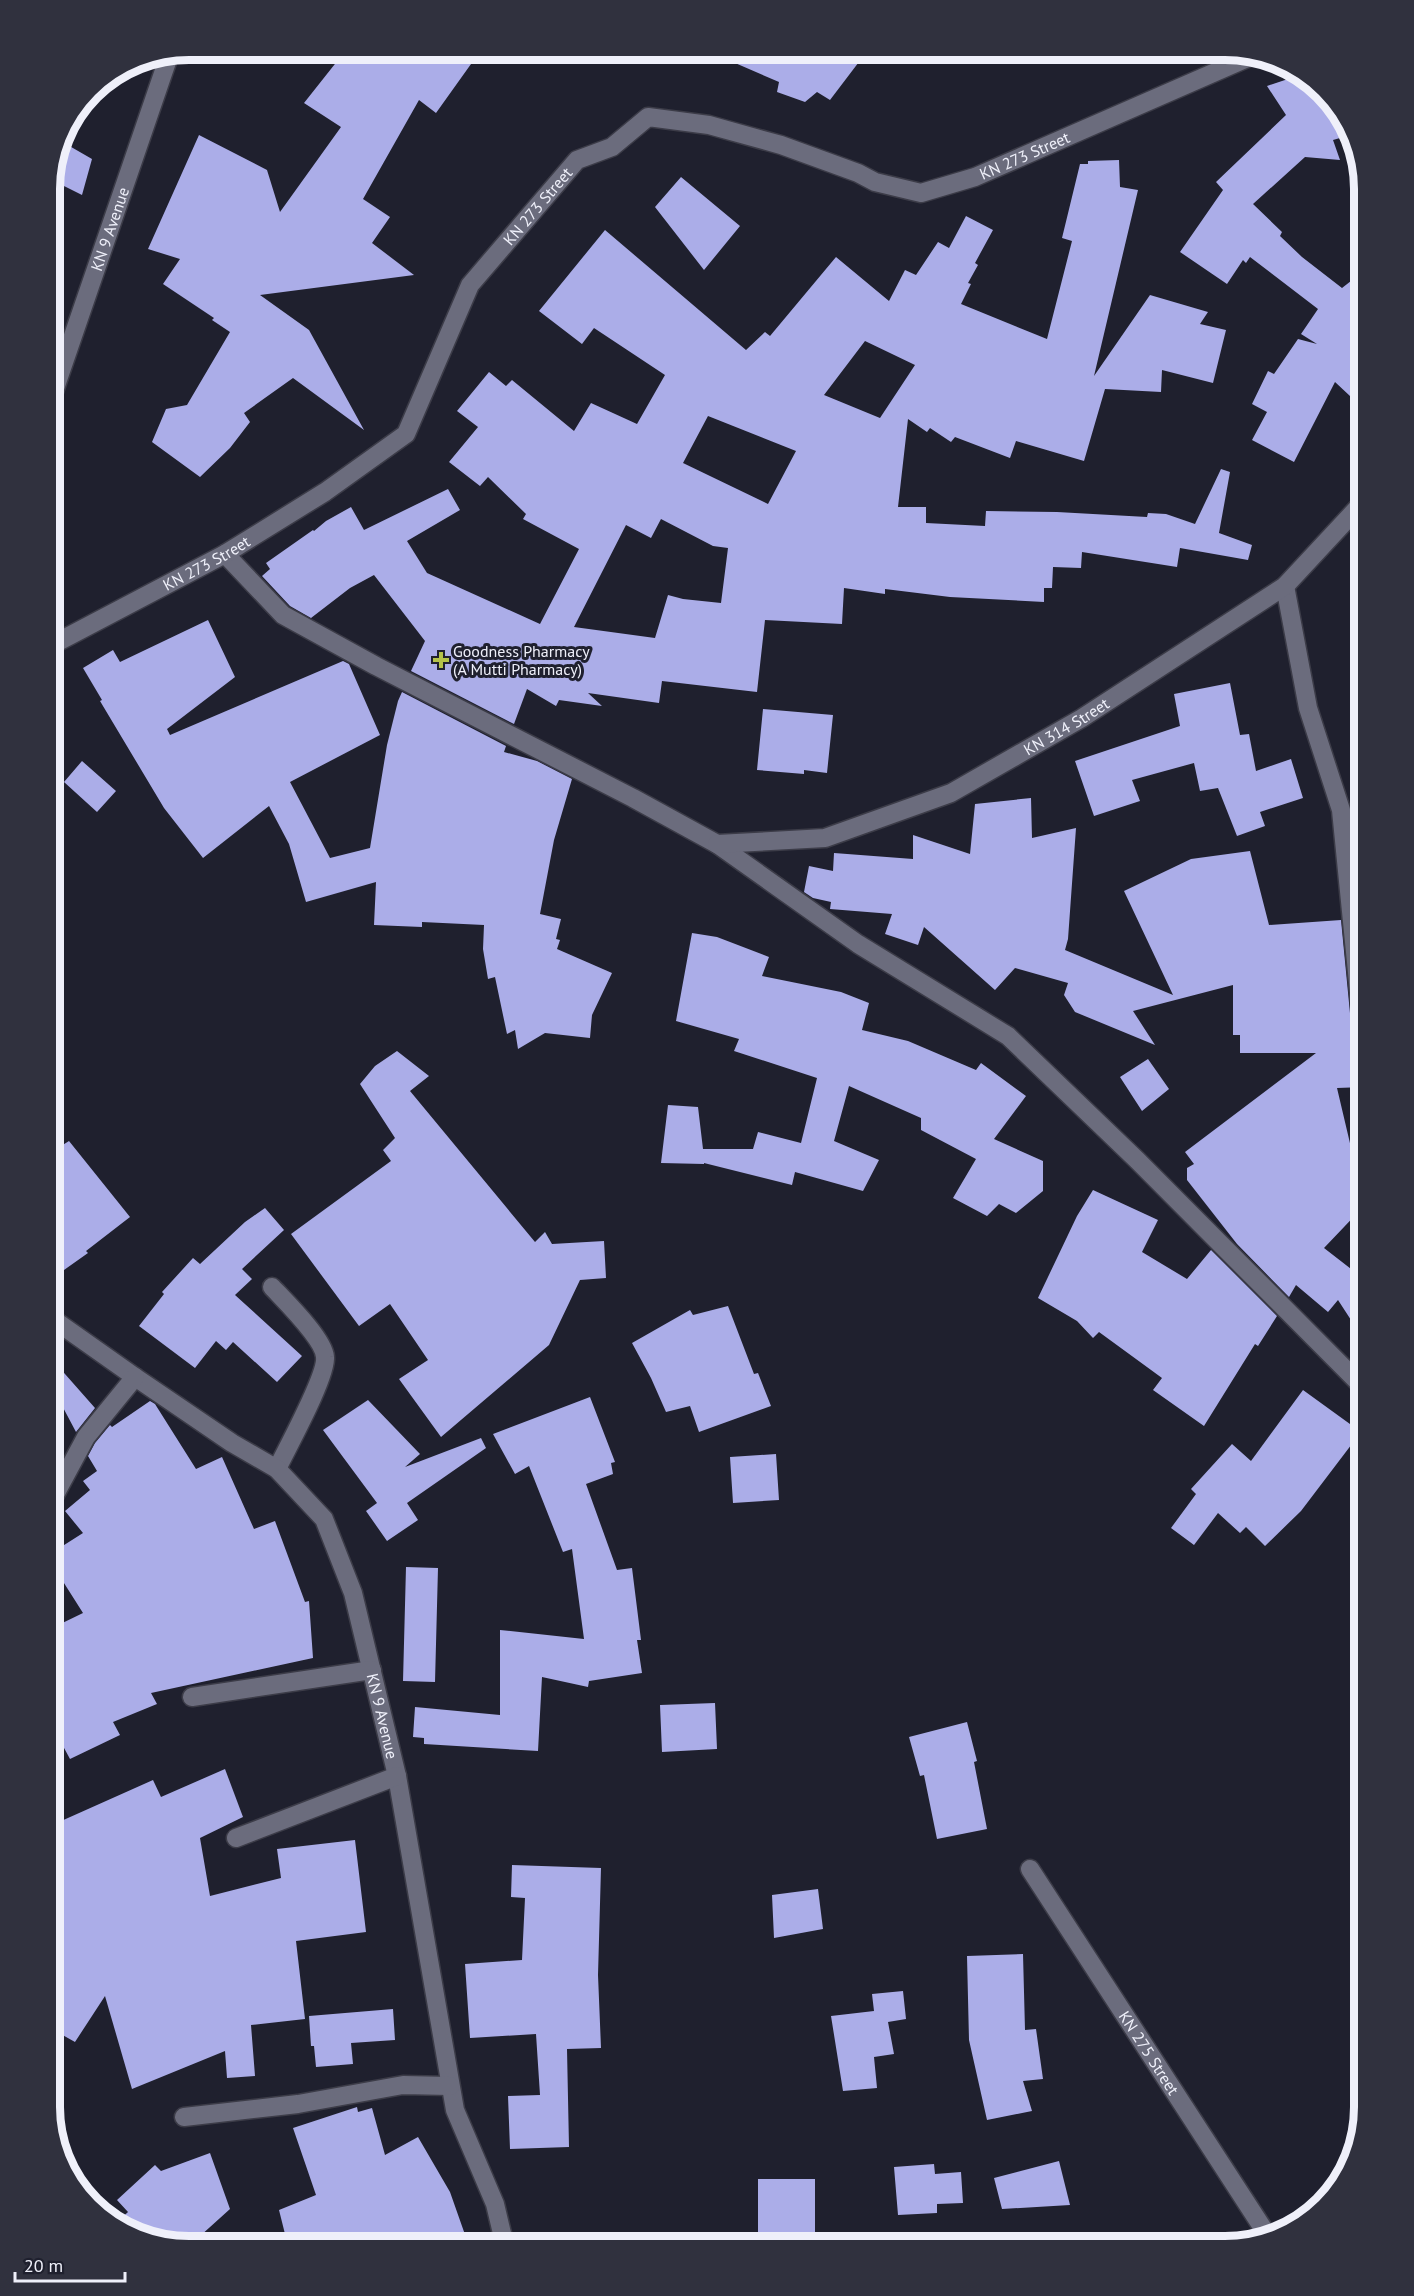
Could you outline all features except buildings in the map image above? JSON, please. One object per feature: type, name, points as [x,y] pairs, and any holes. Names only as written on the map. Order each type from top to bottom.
[{"type":"street","name":"KN 273 Street","points":[[60,641],[225,554],[325,492],[406,434],[470,285],[577,160],[612,147],[648,117],[709,124],[781,145],[858,173],[875,182],[921,193],[975,177],[1241,61]]},
{"type":"street","name":"KN 9 Avenue","points":[[60,374],[167,62]]},
{"type":"street","name":"KN 314 Street","points":[[717,844],[825,838],[951,793],[1082,718],[1285,586],[1354,513]]},
{"type":"street","points":[[225,554],[283,615],[717,844],[858,944],[1008,1036],[1137,1160],[1354,1377]]},
{"type":"street","points":[[1285,586],[1308,708],[1341,810],[1354,936]]},
{"type":"street","points":[[272,1287],[313,1332],[326,1356],[323,1374],[277,1469]]},
{"type":"street","name":"KN 9 Avenue","points":[[60,1324],[232,1443],[277,1469],[324,1519],[353,1593],[397,1776],[455,2110],[495,2204],[503,2236]]},
{"type":"street","points":[[60,1485],[86,1437],[135,1377]]},
{"type":"street","points":[[192,1697],[372,1670]]},
{"type":"street","points":[[236,1838],[397,1776]]},
{"type":"street","name":"KN 275 Street","points":[[1030,1869],[1264,2230]]},
{"type":"street","points":[[184,2117],[298,2104],[403,2085],[450,2086]]},
{"type":"place","name":"Goodness Pharmacy (A Mutti Pharmacy)","points":[[441,660]]}]
